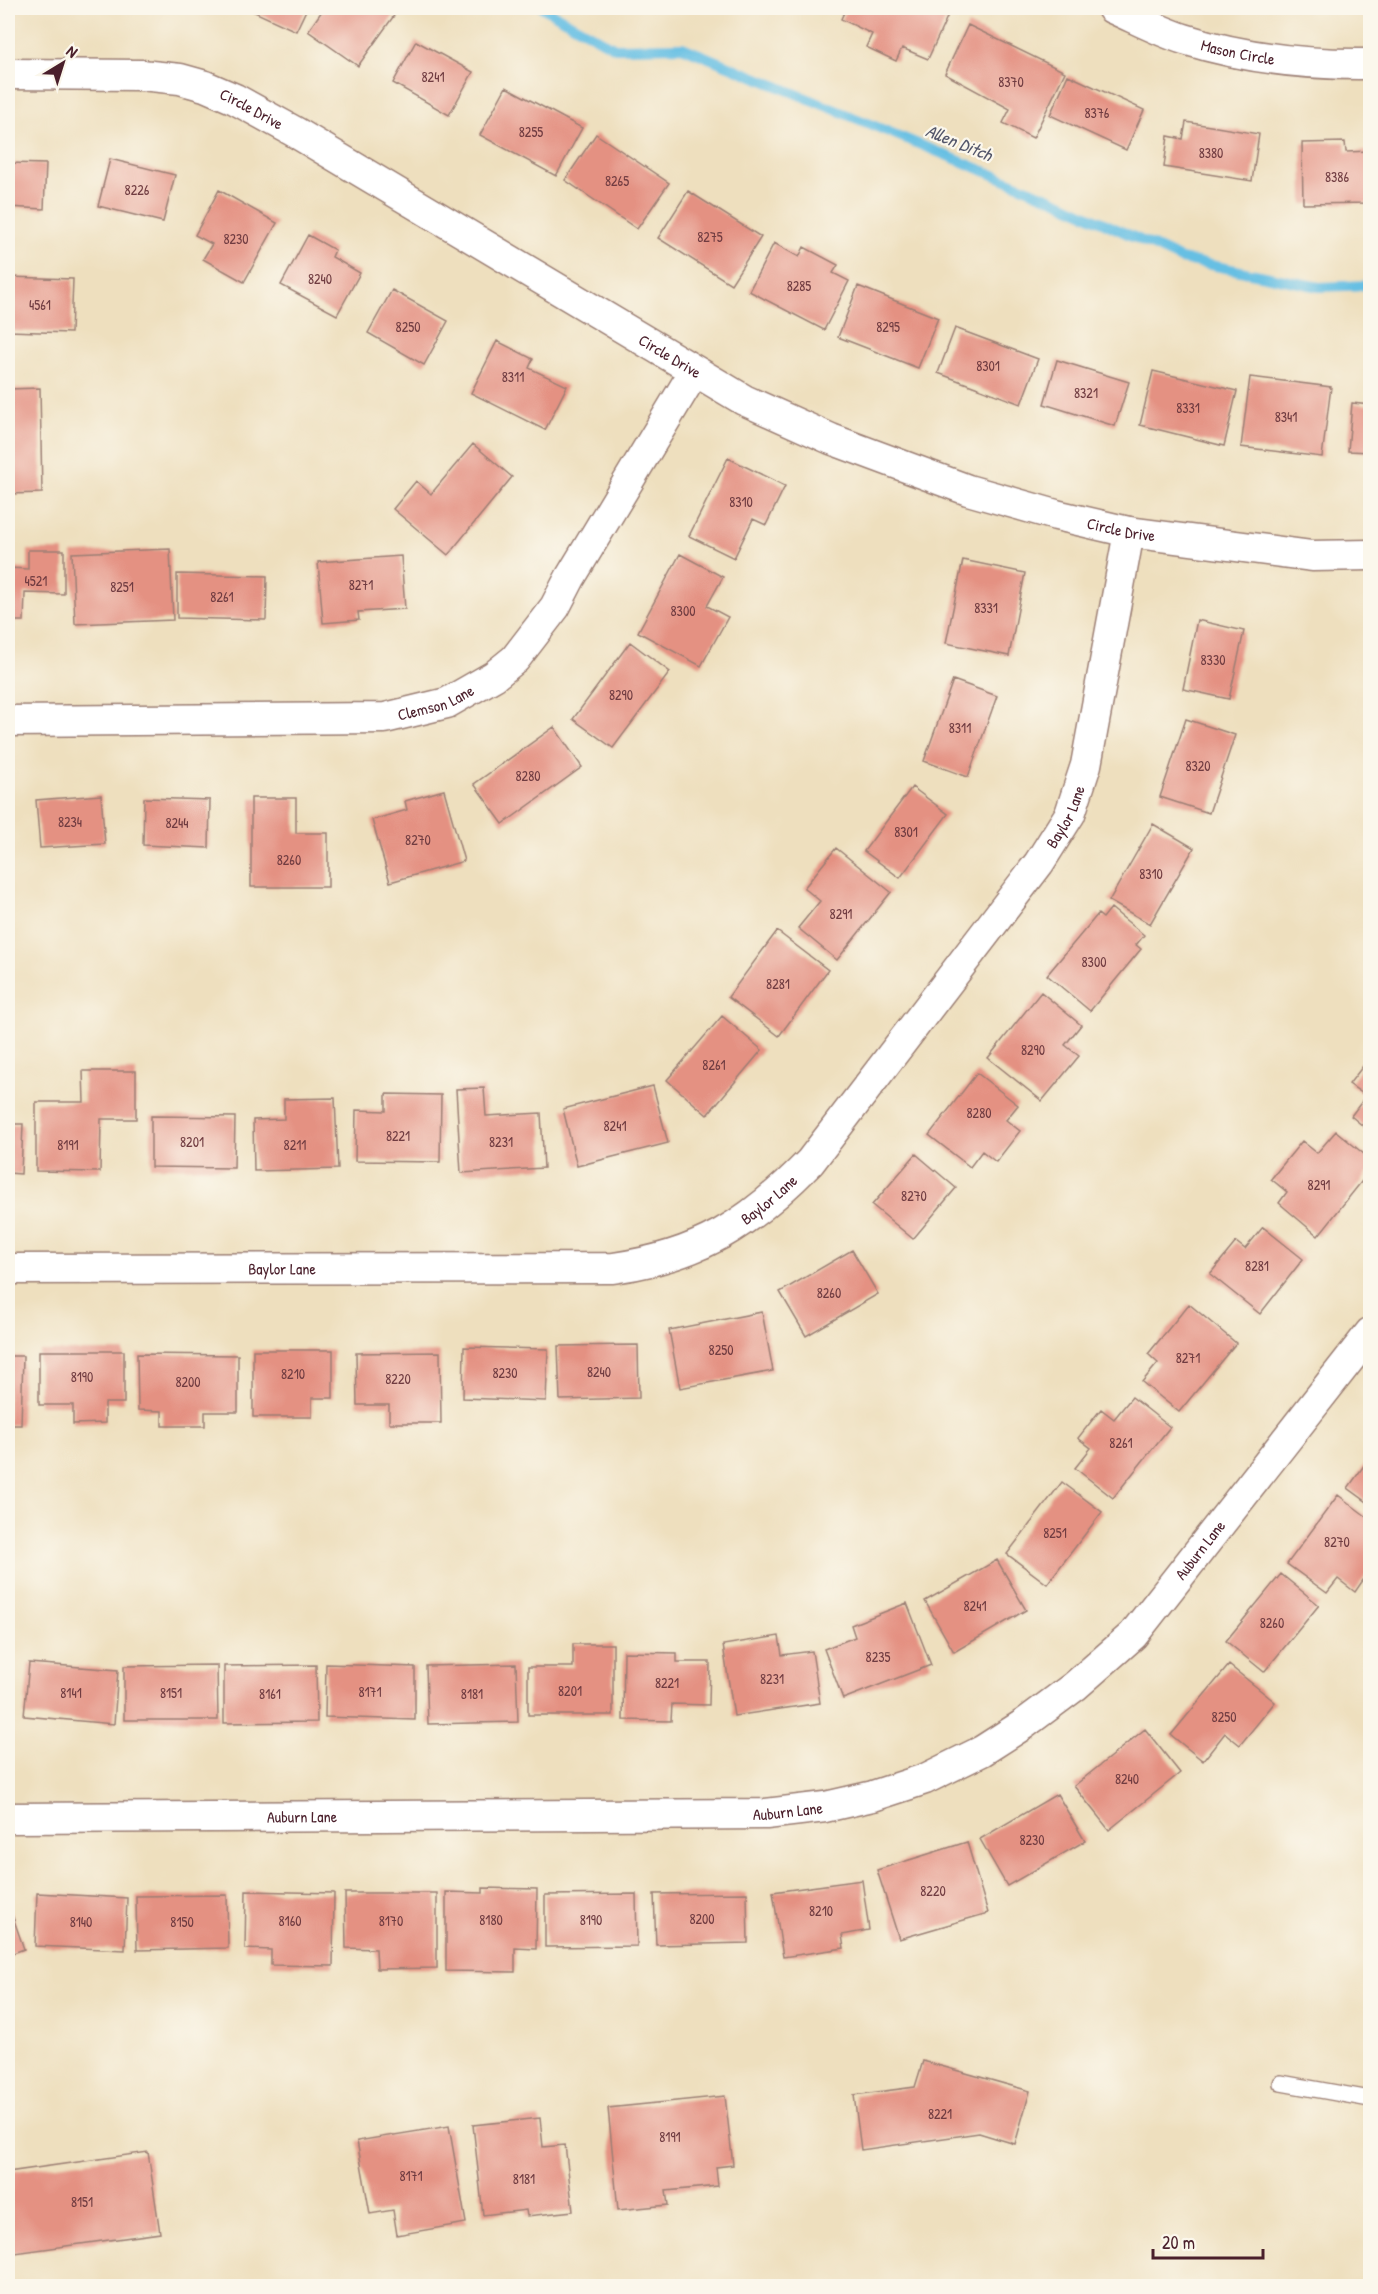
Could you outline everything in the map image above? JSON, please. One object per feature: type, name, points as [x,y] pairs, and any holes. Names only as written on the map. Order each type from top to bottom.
[{"type":"street","name":"Mason Circle","points":[[1112,8],[1183,38],[1250,56],[1320,65],[1371,64]]},
{"type":"street","name":"Circle Drive","points":[[8,74],[141,75],[205,86],[235,99],[296,132],[744,400],[831,439],[968,489],[1056,514],[1130,531],[1312,556],[1371,555]]},
{"type":"street","name":"Clemson Lane","points":[[8,721],[385,718],[447,703],[494,676],[515,659],[555,607],[570,578],[694,372]]},
{"type":"street","name":"Baylor Lane","points":[[8,1269],[613,1268],[646,1263],[678,1254],[707,1243],[738,1224],[789,1184],[810,1162],[1039,863],[1070,814],[1086,765],[1130,531]]},
{"type":"street","name":"Auburn Lane","points":[[8,1818],[766,1814],[825,1807],[873,1796],[925,1779],[982,1751],[1024,1724],[1075,1686],[1133,1635],[1371,1333]]},
{"type":"lane","points":[[1281,2083],[1371,2099]]},
{"type":"building","points":[[246,8],[307,8],[296,31]]},
{"type":"building","points":[[324,8],[394,8],[398,10],[358,66],[308,31]]},
{"type":"building","points":[[846,8],[932,8],[948,15],[928,59],[902,48],[896,61],[866,47],[872,34],[841,19]]},
{"type":"building","points":[[968,25],[1065,72],[1033,138],[1003,123],[1010,109],[945,74]]},
{"type":"building","points":[[416,41],[473,72],[449,115],[393,83]]},
{"type":"building","points":[[1068,75],[1144,110],[1126,150],[1050,115]]},
{"type":"building","points":[[506,87],[582,128],[556,176],[480,135]]},
{"type":"building","points":[[1186,122],[1259,134],[1252,181],[1164,167],[1168,136],[1183,139]]},
{"type":"building","points":[[596,134],[669,183],[637,229],[565,180]]},
{"type":"building","points":[[1345,142],[1346,152],[1370,151],[1370,203],[1303,204],[1302,143]]},
{"type":"building","points":[[110,159],[175,175],[163,222],[98,206]]},
{"type":"building","points":[[8,163],[46,164],[44,209],[8,207]]},
{"type":"building","points":[[219,190],[277,223],[244,282],[203,259],[212,244],[195,235]]},
{"type":"building","points":[[688,191],[761,237],[731,284],[658,238]]},
{"type":"building","points":[[308,235],[335,250],[332,257],[360,273],[337,315],[281,285]]},
{"type":"building","points":[[774,243],[799,257],[804,247],[838,265],[833,273],[849,281],[824,330],[749,291]]},
{"type":"building","points":[[8,277],[73,279],[71,333],[8,331]]},
{"type":"building","points":[[858,286],[938,318],[918,368],[838,337]]},
{"type":"building","points":[[392,290],[448,321],[424,365],[368,333]]},
{"type":"building","points":[[955,328],[1038,359],[1021,404],[938,373]]},
{"type":"building","points":[[497,341],[533,359],[529,368],[567,386],[545,430],[471,393]]},
{"type":"building","points":[[1057,360],[1129,382],[1115,426],[1044,404]]},
{"type":"building","points":[[1153,371],[1237,391],[1224,446],[1140,425]]},
{"type":"building","points":[[1250,377],[1331,387],[1322,457],[1241,447]]},
{"type":"building","points":[[40,388],[42,493],[8,494],[8,389]]},
{"type":"building","points":[[1352,403],[1370,405],[1370,452],[1348,451]]},
{"type":"building","points":[[473,444],[512,477],[448,555],[393,509],[416,481],[431,494]]},
{"type":"building","points":[[728,458],[785,486],[766,525],[753,519],[734,558],[689,536]]},
{"type":"building","points":[[170,549],[173,620],[75,624],[72,553]]},
{"type":"building","points":[[28,550],[64,550],[64,594],[25,593],[24,621],[8,621],[8,568],[28,569]]},
{"type":"building","points":[[680,554],[723,577],[707,606],[728,617],[701,666],[638,632]]},
{"type":"building","points":[[401,556],[405,609],[358,612],[359,620],[323,623],[318,562]]},
{"type":"building","points":[[963,560],[1025,573],[1009,656],[946,643]]},
{"type":"building","points":[[177,574],[267,576],[266,620],[177,618]]},
{"type":"building","points":[[1197,620],[1244,631],[1229,699],[1183,689]]},
{"type":"building","points":[[630,642],[670,672],[613,748],[573,719]]},
{"type":"building","points":[[953,680],[997,696],[968,777],[924,761]]},
{"type":"building","points":[[1186,719],[1235,735],[1209,813],[1160,797]]},
{"type":"building","points":[[554,727],[582,767],[503,824],[474,784]]},
{"type":"building","points":[[912,787],[948,814],[900,878],[864,851]]},
{"type":"building","points":[[444,790],[464,861],[390,882],[372,820],[407,810],[405,801]]},
{"type":"building","points":[[101,795],[105,844],[40,848],[36,800]]},
{"type":"building","points":[[144,798],[210,800],[209,848],[143,845]]},
{"type":"building","points":[[251,798],[296,798],[296,833],[328,833],[328,887],[251,887]]},
{"type":"building","points":[[1153,824],[1194,848],[1150,924],[1109,901]]},
{"type":"building","points":[[836,848],[891,892],[837,960],[798,928],[820,901],[804,888]]},
{"type":"building","points":[[1111,908],[1144,935],[1136,945],[1141,949],[1090,1011],[1047,975],[1098,914],[1103,918]]},
{"type":"building","points":[[777,931],[828,970],[779,1036],[728,997]]},
{"type":"building","points":[[1041,992],[1081,1025],[1065,1045],[1079,1056],[1042,1101],[988,1058]]},
{"type":"building","points":[[722,1016],[762,1050],[707,1115],[667,1080]]},
{"type":"building","points":[[1370,1057],[1370,1132],[1351,1116],[1366,1096],[1349,1084]]},
{"type":"building","points":[[83,1071],[136,1071],[136,1119],[101,1119],[100,1172],[36,1171],[36,1102],[84,1102]]},
{"type":"building","points":[[977,1073],[1018,1105],[1006,1120],[1020,1131],[996,1162],[982,1151],[970,1167],[929,1135]]},
{"type":"building","points":[[653,1086],[668,1143],[577,1166],[563,1109]]},
{"type":"building","points":[[484,1088],[486,1116],[541,1113],[544,1168],[461,1173],[456,1089]]},
{"type":"building","points":[[386,1094],[441,1095],[440,1162],[355,1161],[356,1110],[386,1111]]},
{"type":"building","points":[[335,1098],[338,1169],[254,1171],[253,1120],[284,1119],[284,1099]]},
{"type":"building","points":[[151,1116],[235,1117],[234,1168],[151,1167]]},
{"type":"building","points":[[8,1124],[23,1124],[21,1174],[8,1173]]},
{"type":"building","points":[[1336,1131],[1370,1159],[1370,1171],[1318,1236],[1279,1203],[1287,1192],[1271,1179],[1302,1141],[1317,1153]]},
{"type":"building","points":[[916,1154],[956,1188],[913,1239],[872,1205]]},
{"type":"building","points":[[1263,1227],[1303,1259],[1260,1314],[1210,1274],[1236,1242],[1245,1249]]},
{"type":"building","points":[[852,1250],[878,1294],[806,1336],[780,1292]]},
{"type":"building","points":[[1189,1304],[1236,1343],[1179,1412],[1142,1382],[1158,1363],[1148,1354]]},
{"type":"building","points":[[762,1312],[773,1371],[680,1388],[669,1330]]},
{"type":"building","points":[[638,1345],[639,1398],[560,1400],[558,1346]]},
{"type":"building","points":[[464,1347],[548,1349],[546,1401],[463,1398]]},
{"type":"building","points":[[253,1350],[333,1350],[333,1398],[312,1398],[312,1417],[253,1417]]},
{"type":"building","points":[[39,1351],[124,1351],[124,1403],[105,1403],[105,1423],[73,1424],[73,1405],[39,1405]]},
{"type":"building","points":[[440,1352],[441,1423],[389,1423],[389,1405],[357,1405],[356,1353]]},
{"type":"building","points":[[137,1354],[238,1355],[238,1412],[205,1412],[205,1426],[162,1426],[162,1411],[138,1410]]},
{"type":"building","points":[[8,1356],[23,1356],[21,1425],[8,1425]]},
{"type":"building","points":[[1132,1397],[1170,1427],[1113,1498],[1075,1468],[1091,1448],[1078,1438],[1101,1409],[1114,1419]]},
{"type":"building","points":[[1370,1457],[1370,1504],[1348,1488]]},
{"type":"building","points":[[1062,1482],[1102,1512],[1047,1584],[1007,1554]]},
{"type":"building","points":[[1338,1495],[1370,1519],[1370,1570],[1355,1592],[1338,1579],[1327,1593],[1287,1564]]},
{"type":"building","points":[[997,1560],[1026,1610],[954,1652],[925,1601]]},
{"type":"building","points":[[1281,1574],[1319,1605],[1264,1672],[1226,1641]]},
{"type":"building","points":[[907,1603],[931,1665],[843,1699],[824,1649],[855,1637],[851,1625]]},
{"type":"building","points":[[779,1636],[782,1655],[812,1651],[820,1703],[734,1716],[723,1645]]},
{"type":"building","points":[[573,1644],[613,1644],[613,1715],[528,1715],[528,1667],[573,1667]]},
{"type":"building","points":[[624,1652],[677,1653],[677,1662],[710,1662],[709,1705],[672,1704],[671,1721],[623,1720]]},
{"type":"building","points":[[29,1663],[118,1670],[114,1724],[24,1716]]},
{"type":"building","points":[[326,1664],[415,1667],[415,1720],[325,1717]]},
{"type":"building","points":[[516,1664],[518,1722],[428,1724],[426,1666]]},
{"type":"building","points":[[217,1665],[218,1720],[124,1720],[124,1666]]},
{"type":"building","points":[[316,1665],[317,1722],[224,1723],[224,1666]]},
{"type":"building","points":[[1229,1665],[1275,1702],[1240,1745],[1225,1733],[1203,1761],[1171,1735]]},
{"type":"building","points":[[1145,1729],[1180,1773],[1109,1830],[1074,1786]]},
{"type":"building","points":[[1057,1794],[1085,1841],[1007,1886],[980,1839]]},
{"type":"building","points":[[967,1842],[988,1913],[899,1939],[877,1870]]},
{"type":"building","points":[[862,1880],[869,1930],[842,1935],[844,1948],[783,1957],[773,1892]]},
{"type":"building","points":[[483,1888],[537,1889],[536,1949],[515,1948],[515,1972],[446,1971],[446,1892],[483,1893]]},
{"type":"building","points":[[246,1891],[334,1893],[333,1966],[271,1965],[271,1950],[245,1949]]},
{"type":"building","points":[[37,1893],[127,1898],[125,1950],[35,1946]]},
{"type":"building","points":[[345,1893],[437,1893],[437,1968],[377,1969],[376,1949],[346,1948]]},
{"type":"building","points":[[747,1893],[748,1943],[656,1945],[654,1894]]},
{"type":"building","points":[[636,1894],[637,1946],[545,1947],[545,1895]]},
{"type":"building","points":[[227,1895],[228,1948],[137,1950],[136,1896]]},
{"type":"building","points":[[8,1903],[24,1949],[8,1955]]},
{"type":"building","points":[[923,2061],[1030,2091],[1015,2144],[979,2133],[861,2150],[854,2095],[915,2087]]},
{"type":"building","points":[[725,2096],[733,2165],[716,2167],[718,2186],[666,2191],[668,2205],[618,2210],[608,2108]]},
{"type":"building","points":[[540,2118],[543,2147],[565,2145],[573,2211],[527,2216],[526,2210],[483,2215],[473,2125]]},
{"type":"building","points":[[449,2126],[466,2223],[397,2235],[393,2210],[370,2214],[357,2141]]},
{"type":"building","points":[[148,2152],[160,2233],[8,2254],[8,2172]]},
{"type":"waterway","name":"Allen Ditch","points":[[543,8],[615,48],[682,47],[1057,201],[1181,259],[1319,287],[1370,285]]}]
